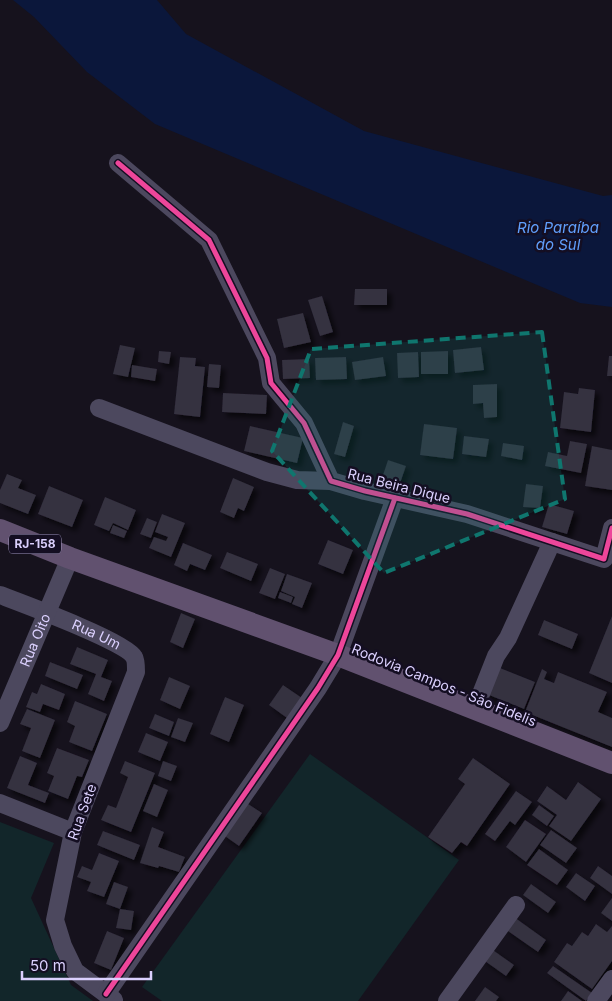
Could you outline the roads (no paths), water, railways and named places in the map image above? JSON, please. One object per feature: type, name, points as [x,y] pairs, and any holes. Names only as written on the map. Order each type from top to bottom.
[{"type":"main road","name":"Rodovia Campos - São Fidelis","points":[[0,530],[70,558],[338,655],[612,763]]},
{"type":"street","name":"Rua Beira Dique","points":[[118,163],[210,240],[267,358],[271,383],[304,423],[331,481],[467,514],[552,542],[608,565],[612,528]]},
{"type":"street","points":[[98,408],[267,472],[297,480],[331,481]]},
{"type":"street","points":[[111,997],[318,688],[338,655],[396,498]]},
{"type":"street","points":[[474,709],[496,656],[508,638],[552,542]]},
{"type":"street","name":"Rua Oito","points":[[0,723],[70,558]]},
{"type":"street","name":"Rua Um","points":[[0,595],[46,612],[123,646],[134,656]]},
{"type":"street","name":"Rua Sete","points":[[111,997],[75,971],[63,946],[55,920],[73,832],[136,672],[134,656]]},
{"type":"street","points":[[0,803],[73,832]]},
{"type":"street","points":[[446,1001],[516,905]]},
{"type":"street","points":[[596,1001],[612,979]]},
{"type":"water","name":"Rio Paraíba do Sul","points":[[13,0],[157,0],[186,34],[364,131],[603,196],[612,195],[612,307],[580,303],[155,124],[87,72],[34,17]]}]
